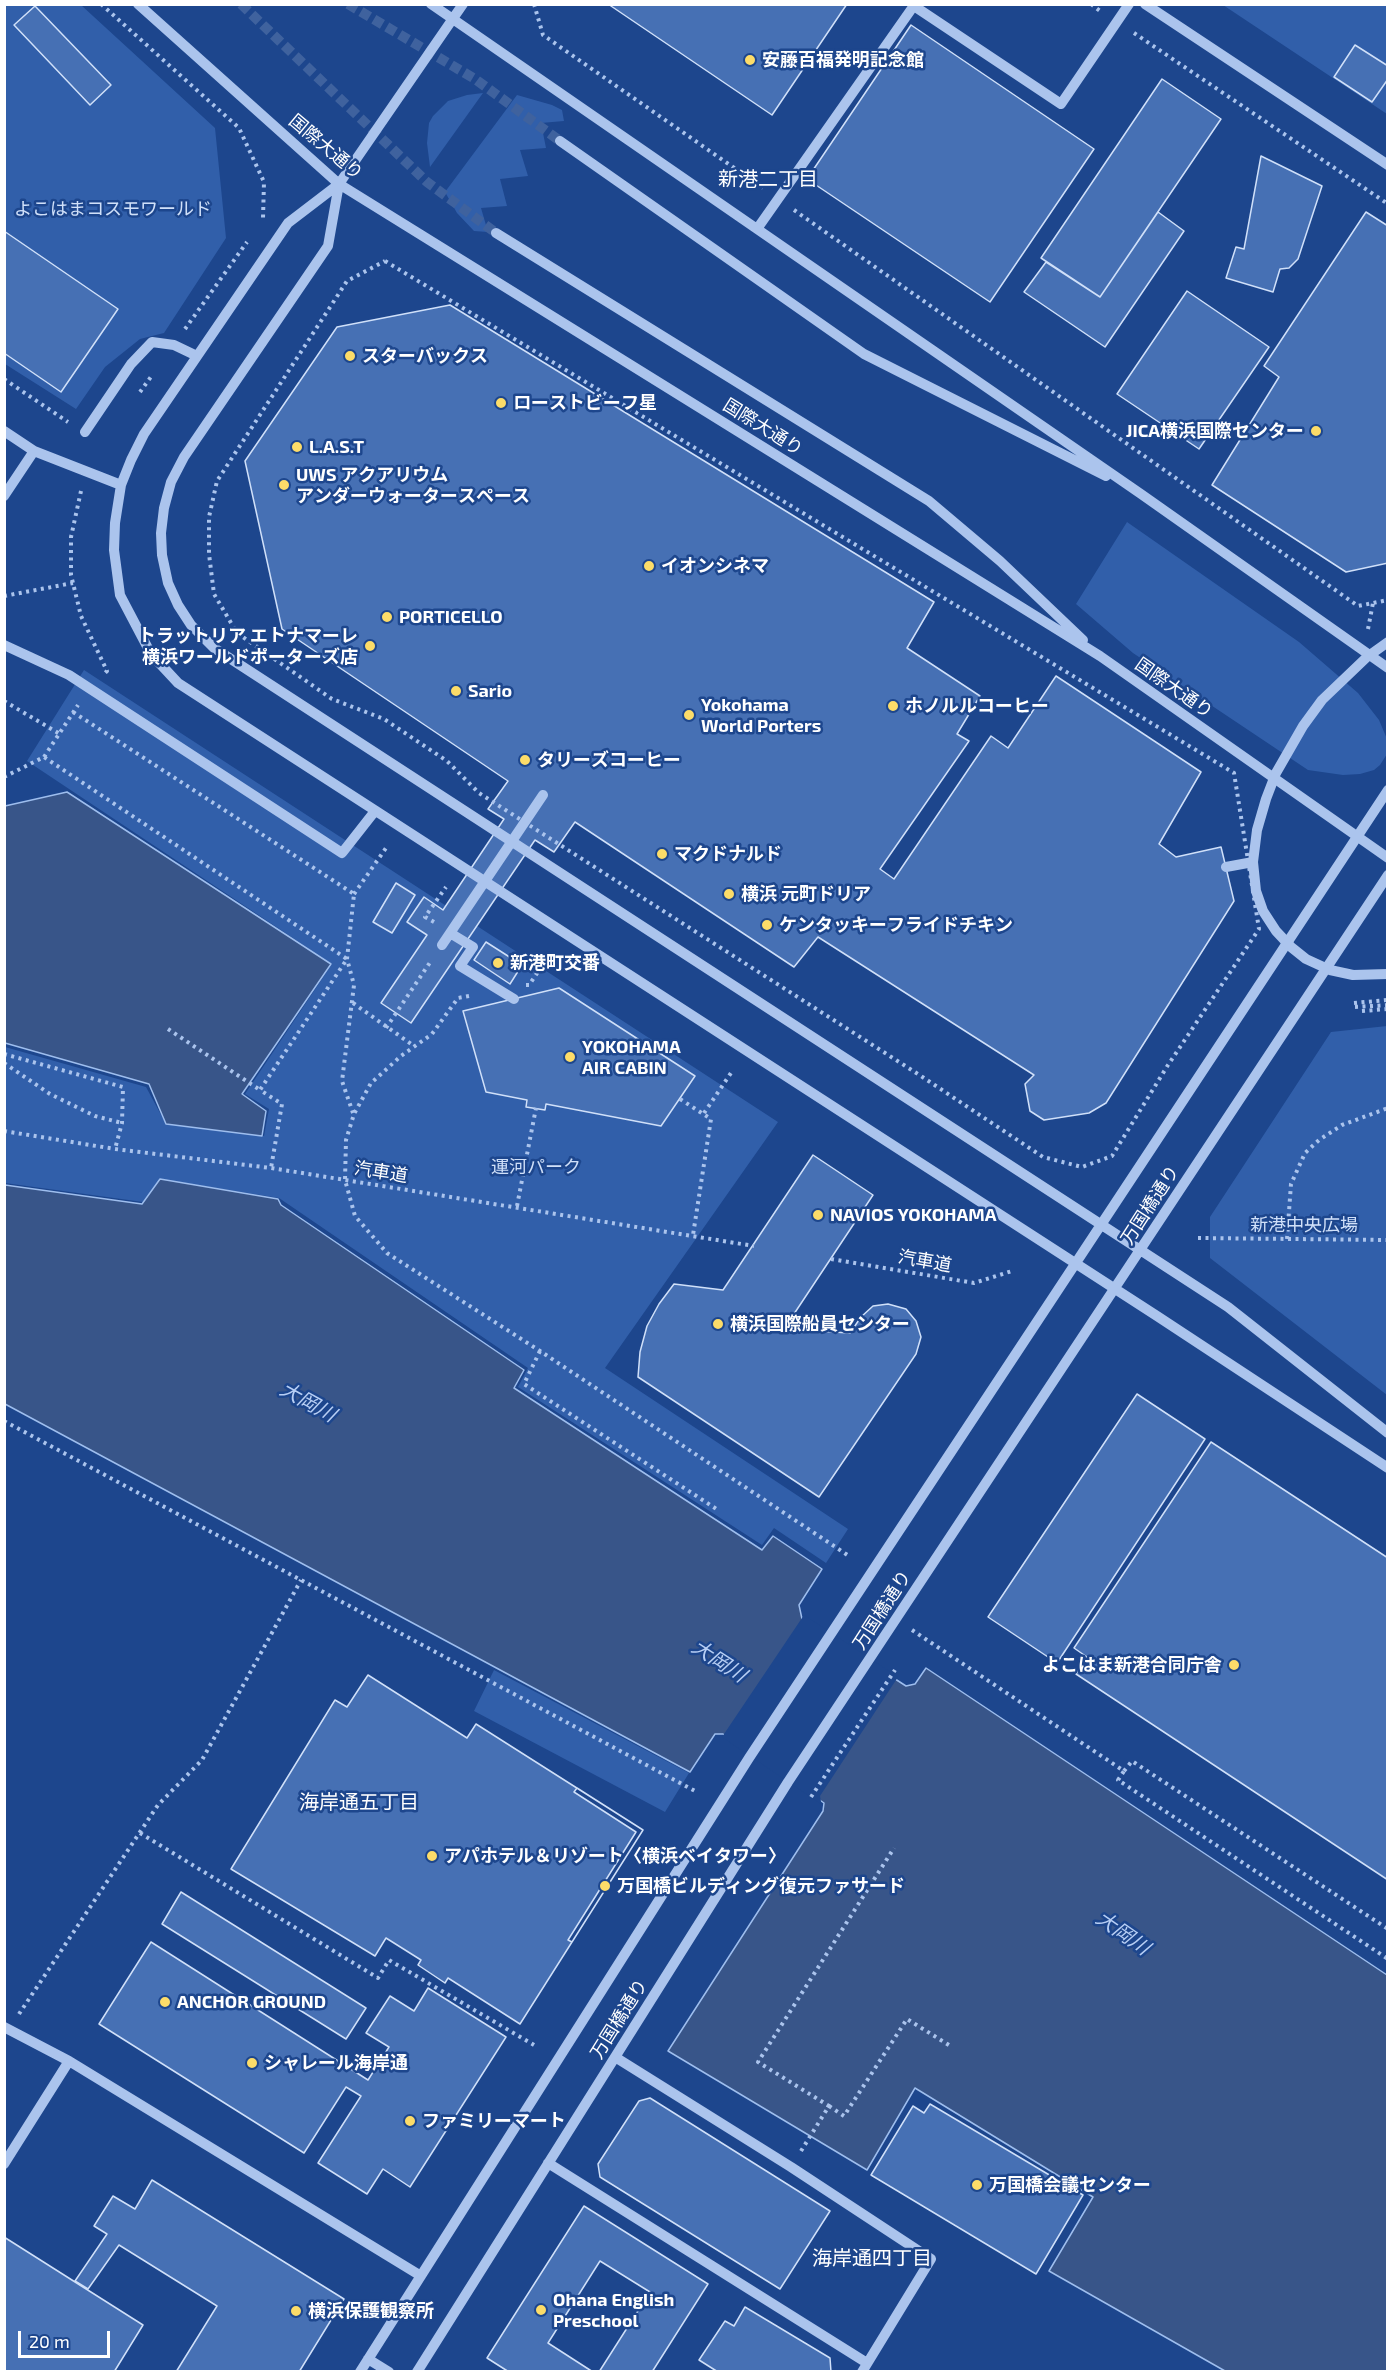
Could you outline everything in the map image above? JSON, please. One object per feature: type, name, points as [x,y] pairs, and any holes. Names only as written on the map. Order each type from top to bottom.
[{"type":"street","name":"国際大通り","points":[[138,4],[339,184],[1100,656],[1388,858]]},
{"type":"street","points":[[431,4],[1141,494],[1388,669]]},
{"type":"street","points":[[463,4],[339,184],[288,223],[144,434],[121,485],[115,523],[114,550],[120,595],[151,654],[178,683],[1388,1468]]},
{"type":"street","points":[[757,229],[914,5],[1061,104],[1130,4]]},
{"type":"street","points":[[1145,4],[1388,165]]},
{"type":"street","points":[[560,141],[864,354],[1141,494]]},
{"type":"street","points":[[339,184],[327,246],[184,457],[171,482],[162,525],[162,555],[168,583],[191,625],[214,648],[1228,1306],[1388,1433]]},
{"type":"street","points":[[496,233],[929,501],[1000,561],[1100,656]]},
{"type":"street","points":[[85,432],[130,364],[152,342],[174,345],[197,356]]},
{"type":"street","points":[[4,431],[34,451],[121,485]]},
{"type":"street","points":[[4,496],[34,451]]},
{"type":"street","points":[[1388,642],[1367,657],[1322,700],[1303,726],[1276,773],[1266,800],[1257,830],[1253,862],[1256,891],[1263,911],[1276,931],[1291,947],[1306,959],[1329,970],[1353,975],[1388,974]]},
{"type":"street","points":[[4,645],[69,675],[342,854],[375,811]]},
{"type":"street","name":"万国橋通り","points":[[360,2372],[749,1758],[1388,790]]},
{"type":"street","points":[[442,945],[543,795]]},
{"type":"street","points":[[1226,867],[1253,862]]},
{"type":"street","name":"万国橋通り","points":[[417,2372],[788,1782],[1388,875]]},
{"type":"street","points":[[450,933],[473,947],[460,966],[514,999]]},
{"type":"street","points":[[7,2028],[69,2061],[421,2276]]},
{"type":"street","points":[[548,2163],[865,2367],[931,2259],[791,2167],[615,2057]]},
{"type":"street","points":[[4,2164],[69,2061]]},
{"type":"street","points":[[368,2359],[389,2372]]},
{"type":"path","points":[[101,4],[239,128],[264,182],[264,217],[258,226]]},
{"type":"path","points":[[534,4],[543,35],[1358,606],[1388,600]]},
{"type":"path","points":[[1091,4],[1388,204]]},
{"type":"path","points":[[136,399],[251,235]]},
{"type":"path","points":[[385,261],[1234,773],[1259,929],[1168,1065],[1112,1156],[1082,1167],[1043,1157],[921,1076],[479,793],[447,761],[384,719],[332,699],[237,633],[214,594],[209,554],[209,517],[217,481],[347,281],[385,261]]},
{"type":"path","points":[[4,379],[85,432]]},
{"type":"path","points":[[4,777],[44,757],[88,688],[107,671],[81,616],[71,575],[71,537],[81,491],[90,473]]},
{"type":"path","points":[[4,596],[73,583]]},
{"type":"path","points":[[4,701],[60,734]]},
{"type":"path","points":[[73,712],[354,894]]},
{"type":"path","points":[[44,757],[347,959]]},
{"type":"path","points":[[354,1114],[342,1081],[353,1003],[354,985],[347,959],[354,894],[386,848]]},
{"type":"path","points":[[425,916],[446,887]]},
{"type":"path","points":[[386,1028],[442,945]]},
{"type":"path","points":[[260,1090],[347,959]]},
{"type":"path","points":[[353,1003],[414,1046]]},
{"type":"path","points":[[1354,1005],[1388,1005]]},
{"type":"path","points":[[1362,1011],[1388,1005]]},
{"type":"path","points":[[168,1029],[282,1104],[271,1168]]},
{"type":"path","points":[[432,1034],[414,1046],[371,1083],[354,1114],[346,1140],[345,1180],[355,1216],[387,1253],[540,1351],[849,1556]]},
{"type":"path","points":[[4,1054],[123,1087],[122,1123],[115,1149]]},
{"type":"path","points":[[4,1063],[50,1094],[95,1116],[122,1123]]},
{"type":"path","points":[[704,1113],[731,1073]]},
{"type":"path","points":[[680,1099],[711,1119],[693,1235]]},
{"type":"path","points":[[517,1206],[536,1108]]},
{"type":"path","points":[[1287,1239],[1291,1184],[1305,1153],[1319,1140],[1342,1125],[1388,1108]]},
{"type":"path","name":"汽車道","points":[[4,1131],[115,1149],[163,1153],[271,1168],[754,1245]]},
{"type":"path","points":[[1198,1238],[1388,1240]]},
{"type":"path","name":"汽車道","points":[[831,1259],[974,1283],[1012,1271]]},
{"type":"path","points":[[540,1351],[524,1384],[718,1510]]},
{"type":"path","points":[[4,1421],[695,1791]]},
{"type":"path","points":[[7,2028],[158,1805],[202,1760],[301,1580]]},
{"type":"path","points":[[896,1620],[1124,1771]]},
{"type":"path","points":[[811,1797],[895,1670]]},
{"type":"path","points":[[1388,1929],[1132,1761],[1118,1780],[1388,1959]]},
{"type":"path","points":[[140,1833],[378,1978],[389,1960],[534,2045]]},
{"type":"path","points":[[894,1848],[758,2062],[844,2116],[907,2019],[952,2047]]},
{"type":"path","points":[[791,2167],[829,2106]]},
{"type":"green space","name":"よこはまコスモワールド","points":[[4,5],[81,5],[215,128],[226,238],[164,333],[140,339],[105,367],[76,409],[5,364]]},
{"type":"green space","points":[[1223,5],[1387,5],[1387,114]]},
{"type":"green space","points":[[483,93],[430,167],[427,143],[429,123],[433,116],[448,101]]},
{"type":"green space","points":[[517,95],[562,110],[564,121],[541,123],[546,148],[520,150],[528,176],[500,179],[507,206],[481,208],[488,232],[474,231],[457,213],[445,192]]},
{"type":"green space","points":[[1127,522],[1299,642],[1358,693],[1379,720],[1387,739],[1387,754],[1380,765],[1374,770],[1360,774],[1343,775],[1308,770],[1133,653],[1076,604]]},
{"type":"green space","name":"運河パーク","points":[[84,670],[778,1122],[605,1368],[848,1529],[826,1563],[774,1528],[762,1545],[518,1387],[528,1368],[279,1198],[160,1179],[143,1202],[5,1183],[5,1047],[146,1087],[166,1124],[264,1136],[269,1109],[245,1094],[332,964],[27,761]]},
{"type":"green space","name":"新港中央広場","points":[[1388,1026],[1387,1395],[1210,1258],[1210,1217],[1331,1032]]},
{"type":"green space","points":[[494,1670],[689,1773],[665,1812],[474,1711]]},
{"type":"water","points":[[67,792],[331,964],[242,1094],[266,1111],[262,1136],[166,1124],[149,1084],[5,1043],[5,806]]},
{"type":"water","name":"大岡川","points":[[160,1179],[278,1199],[281,1205],[524,1370],[514,1388],[762,1550],[773,1536],[822,1569],[799,1605],[802,1619],[906,1686],[915,1684],[926,1668],[1387,1975],[1387,2371],[1225,2371],[1049,2271],[1093,2197],[915,2088],[867,2170],[668,2051],[823,1811],[824,1803],[723,1734],[715,1734],[690,1772],[5,1404],[5,1185],[142,1204]]},
{"type":"pier","points":[[804,1615],[898,1677],[820,1796],[822,1807],[804,1836],[820,1810],[821,1804],[722,1737]]},
{"type":"building","name":"安藤百福発明記念館","points":[[608,4],[847,4],[772,115]]},
{"type":"building","points":[[35,6],[111,85],[90,105],[14,25]]},
{"type":"building","points":[[911,25],[1094,149],[990,302],[807,179]]},
{"type":"building","points":[[1355,45],[1388,66],[1388,79],[1372,102],[1334,77]]},
{"type":"building","points":[[1162,79],[1221,119],[1100,297],[1041,258]]},
{"type":"building","points":[[1261,156],[1322,186],[1298,259],[1289,268],[1280,269],[1273,292],[1226,278],[1236,247],[1244,249]]},
{"type":"building","points":[[1158,212],[1184,231],[1105,347],[1024,292],[1046,262],[1100,297]]},
{"type":"building","name":"JICA横浜国際センター","points":[[1366,212],[1388,226],[1388,563],[1346,572],[1212,485],[1279,377],[1264,366]]},
{"type":"building","points":[[4,231],[118,309],[61,392],[4,353]]},
{"type":"building","points":[[1187,291],[1269,347],[1199,449],[1117,394]]},
{"type":"building","name":"Yokohama World Porters","points":[[450,305],[934,602],[907,648],[980,696],[957,734],[969,741],[880,869],[894,879],[991,736],[1008,748],[1056,676],[1201,772],[1159,844],[1176,857],[1221,847],[1234,901],[1106,1103],[1089,1113],[1044,1120],[1030,1111],[1025,1084],[1034,1075],[818,937],[794,967],[575,822],[554,852],[535,840],[411,1023],[381,1003],[427,935],[407,922],[424,897],[443,910],[504,819],[488,809],[508,781],[282,629],[245,461],[337,327]]},
{"type":"building","points":[[396,883],[415,895],[392,933],[373,922]]},
{"type":"building","name":"新港町交番","points":[[486,942],[522,965],[510,984],[474,960]]},
{"type":"building","name":"YOKOHAMA AIR CABIN","points":[[559,988],[695,1076],[661,1126],[546,1104],[545,1110],[526,1107],[527,1100],[486,1092],[463,1011]]},
{"type":"building","name":"横浜国際船員センター","points":[[813,1155],[873,1195],[784,1329],[850,1333],[861,1317],[873,1306],[888,1304],[906,1309],[916,1321],[921,1337],[916,1354],[819,1497],[638,1377],[640,1352],[647,1326],[659,1304],[674,1284],[723,1290]]},
{"type":"building","points":[[1137,1394],[1205,1439],[1057,1663],[988,1617]]},
{"type":"building","name":"よこはま新港合同庁舎","points":[[1211,1442],[1388,1558],[1388,1880],[1076,1674],[1087,1657],[1074,1648]]},
{"type":"building","name":"アパホテル＆リゾート〈横浜ベイタワー〉","points":[[368,1675],[467,1738],[476,1724],[643,1830],[520,2024],[448,1978],[445,1983],[418,1965],[421,1960],[386,1938],[375,1956],[231,1869],[335,1700],[347,1707]]},
{"type":"building","name":"万国橋ビルディング復元ファサード","points":[[577,1788],[643,1830],[572,1942],[568,1940],[636,1832],[574,1792]]},
{"type":"building","points":[[181,1892],[366,2008],[346,2039],[162,1924]]},
{"type":"building","name":"シャレール海岸通","points":[[151,1942],[368,2080],[389,2047],[366,2033],[390,1996],[414,2011],[428,1988],[506,2037],[410,2187],[383,2169],[367,2194],[318,2163],[361,2096],[346,2087],[304,2153],[99,2024]]},
{"type":"building","points":[[650,2098],[830,2211],[780,2289],[600,2177],[598,2164],[639,2101]]},
{"type":"building","name":"万国橋会議センター","points":[[930,2104],[1083,2195],[1036,2274],[871,2175],[913,2106],[924,2113]]},
{"type":"building","points":[[152,2180],[344,2299],[299,2372],[176,2372],[217,2306],[119,2245],[88,2289],[75,2281],[107,2234],[94,2226],[113,2196],[135,2209]]},
{"type":"building","points":[[584,2206],[708,2284],[652,2372],[599,2372],[650,2292],[600,2261],[548,2343],[593,2372],[509,2372],[487,2358]]},
{"type":"building","points":[[4,2237],[143,2325],[114,2372],[4,2372]]},
{"type":"building","points":[[745,2307],[830,2358],[831,2372],[718,2372],[699,2360],[725,2321],[734,2326]]},
{"type":"tunnel","points":[[241,4],[427,182],[496,233]]},
{"type":"tunnel","points":[[348,4],[475,79],[560,141]]},
{"type":"place","name":"安藤百福発明記念館","points":[[750,60]]},
{"type":"place","name":"スターバックス","points":[[350,356]]},
{"type":"place","name":"ローストビーフ星","points":[[501,403]]},
{"type":"place","name":"JICA横浜国際センター","points":[[1316,431]]},
{"type":"place","name":"L.A.S.T","points":[[297,447]]},
{"type":"place","name":"UWS アクアリウム アンダーウォータースペース","points":[[284,485]]},
{"type":"place","name":"イオンシネマ","points":[[649,566]]},
{"type":"place","name":"PORTICELLO","points":[[387,617]]},
{"type":"place","name":"トラットリア エトナマーレ 横浜ワールドポーターズ店","points":[[370,646]]},
{"type":"place","name":"Sario","points":[[456,691]]},
{"type":"place","name":"ホノルルコーヒー","points":[[893,706]]},
{"type":"place","name":"Yokohama World Porters","points":[[689,715]]},
{"type":"place","name":"タリーズコーヒー","points":[[525,760]]},
{"type":"place","name":"マクドナルド","points":[[662,854]]},
{"type":"place","name":"横浜 元町ドリア","points":[[729,894]]},
{"type":"place","name":"ケンタッキーフライドチキン","points":[[767,925]]},
{"type":"place","name":"新港町交番","points":[[498,963]]},
{"type":"place","name":"YOKOHAMA AIR CABIN","points":[[570,1057]]},
{"type":"place","name":"NAVIOS YOKOHAMA","points":[[818,1215]]},
{"type":"place","name":"横浜国際船員センター","points":[[718,1324]]},
{"type":"place","name":"よこはま新港合同庁舎","points":[[1234,1665]]},
{"type":"place","name":"アパホテル＆リゾート〈横浜ベイタワー〉","points":[[432,1856]]},
{"type":"place","name":"万国橋ビルディング復元ファサード","points":[[605,1886]]},
{"type":"place","name":"ANCHOR GROUND","points":[[165,2002]]},
{"type":"place","name":"シャレール海岸通","points":[[252,2063]]},
{"type":"place","name":"ファミリーマート","points":[[410,2121]]},
{"type":"place","name":"万国橋会議センター","points":[[977,2185]]},
{"type":"place","name":"Ohana English Preschool","points":[[541,2310]]},
{"type":"place","name":"横浜保護観察所","points":[[296,2311]]},
{"type":"district","name":"新港二丁目","points":[[768,179]]},
{"type":"district","name":"海岸通五丁目","points":[[359,1802]]},
{"type":"district","name":"海岸通四丁目","points":[[872,2258]]}]
